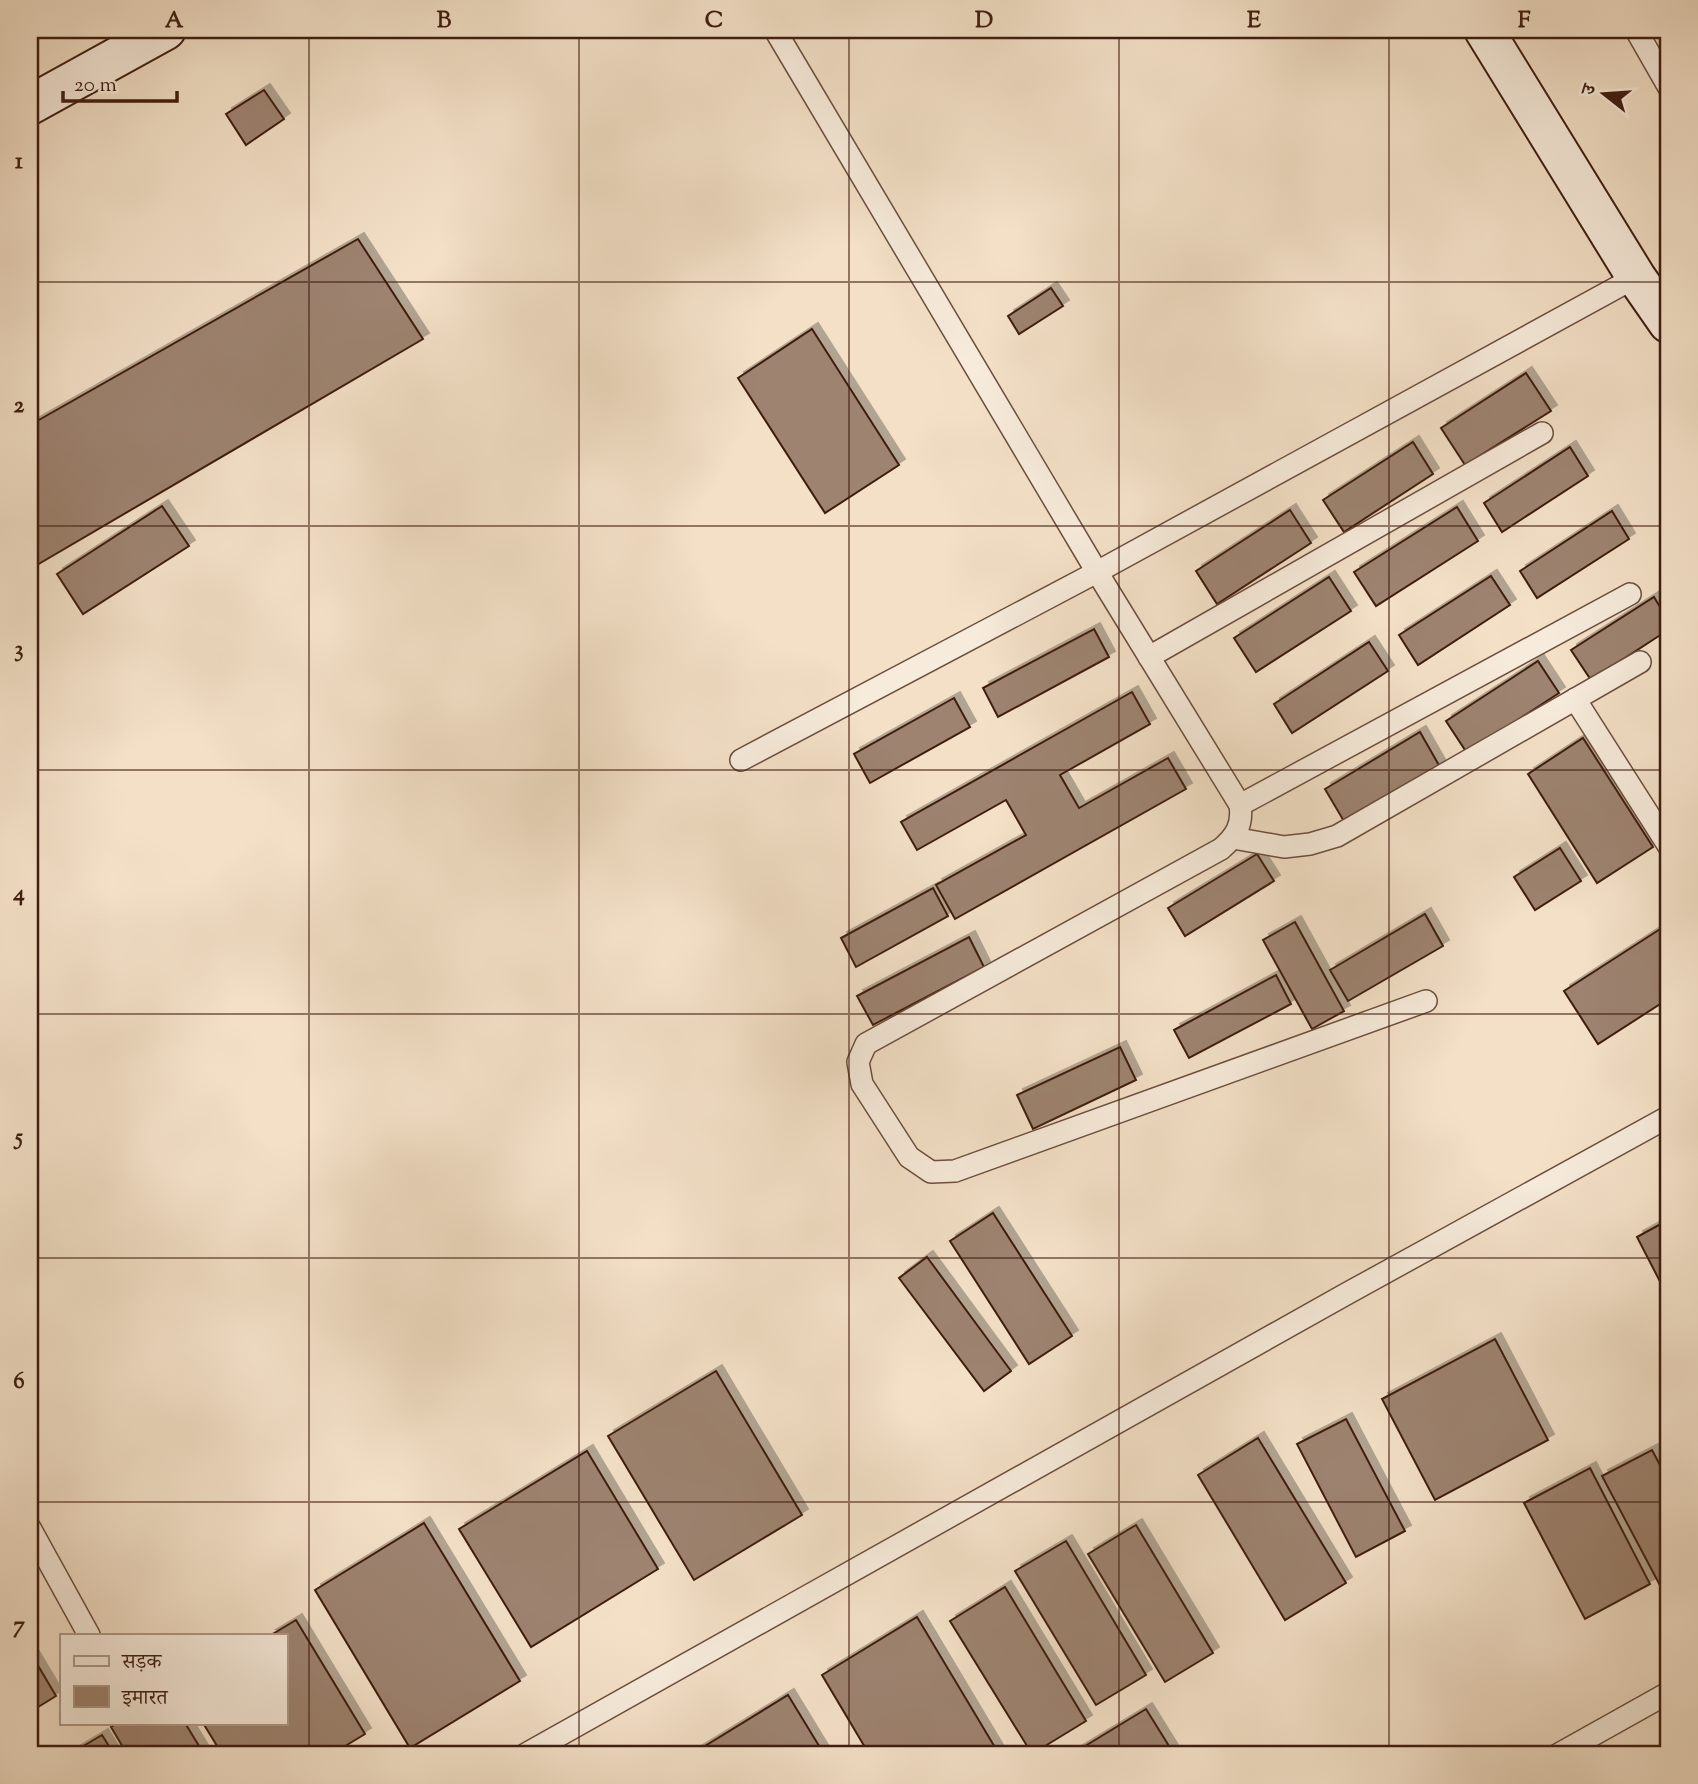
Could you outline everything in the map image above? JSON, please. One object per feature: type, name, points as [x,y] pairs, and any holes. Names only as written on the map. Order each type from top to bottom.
[{"type":"main road","points":[[30,105],[166,30]]},
{"type":"main road","points":[[1484,30],[1636,277],[1668,323]]},
{"type":"lane","points":[[775,30],[1097,572],[1240,805],[1242,820],[1233,838],[1221,849],[866,1044],[858,1062],[862,1084],[909,1157],[931,1172],[955,1171],[1426,1001]]},
{"type":"lane","points":[[1636,30],[1668,86]]},
{"type":"lane","points":[[741,760],[1097,572],[1636,277]]},
{"type":"lane","points":[[1149,657],[1542,433]]},
{"type":"lane","points":[[1240,805],[1630,594]]},
{"type":"lane","points":[[1233,838],[1284,848],[1337,836],[1640,662]]},
{"type":"lane","points":[[1575,699],[1668,845]]},
{"type":"lane","points":[[526,1754],[1348,1293],[1668,1117]]},
{"type":"lane","points":[[30,1528],[88,1634]]},
{"type":"lane","points":[[1559,1754],[1668,1693]]},
{"type":"building","points":[[264,90],[284,119],[246,145],[226,114]]},
{"type":"building","points":[[358,239],[423,339],[30,569],[30,425]]},
{"type":"building","points":[[1051,288],[1063,306],[1019,334],[1008,316]]},
{"type":"building","points":[[812,329],[899,465],[825,513],[738,378]]},
{"type":"building","points":[[1526,373],[1551,411],[1465,465],[1441,428]]},
{"type":"building","points":[[1413,442],[1433,474],[1344,532],[1323,500]]},
{"type":"building","points":[[1570,447],[1588,476],[1502,532],[1484,503]]},
{"type":"building","points":[[162,506],[189,546],[83,614],[57,574]]},
{"type":"building","points":[[1457,507],[1478,541],[1376,606],[1354,572]]},
{"type":"building","points":[[1290,510],[1311,543],[1217,604],[1196,571]]},
{"type":"building","points":[[1612,511],[1629,539],[1537,598],[1520,571]]},
{"type":"building","points":[[1491,576],[1510,605],[1418,665],[1399,635]]},
{"type":"building","points":[[1329,577],[1351,611],[1256,672],[1234,638]]},
{"type":"building","points":[[1654,597],[1668,620],[1668,630],[1591,680],[1571,650]]},
{"type":"building","points":[[1094,629],[1109,657],[998,717],[983,688]]},
{"type":"building","points":[[1369,642],[1388,671],[1292,733],[1274,704]]},
{"type":"building","points":[[1538,661],[1559,693],[1467,753],[1446,721]]},
{"type":"building","points":[[1132,692],[1150,724],[1060,775],[1079,808],[1168,758],[1186,789],[955,919],[936,885],[1026,835],[1006,800],[917,850],[901,822]]},
{"type":"building","points":[[954,698],[970,727],[870,783],[854,754]]},
{"type":"building","points":[[1420,732],[1440,767],[1345,823],[1325,789]]},
{"type":"building","points":[[1583,738],[1653,847],[1597,883],[1528,774]]},
{"type":"building","points":[[1560,848],[1581,881],[1535,910],[1514,877]]},
{"type":"building","points":[[1257,854],[1274,881],[1185,936],[1168,908]]},
{"type":"building","points":[[933,888],[948,916],[856,967],[841,938]]},
{"type":"building","points":[[1425,914],[1443,946],[1348,1001],[1330,970]]},
{"type":"building","points":[[1295,922],[1344,1011],[1312,1029],[1263,940]]},
{"type":"building","points":[[1668,924],[1668,999],[1598,1044],[1564,991]]},
{"type":"building","points":[[969,937],[984,967],[873,1025],[857,996]]},
{"type":"building","points":[[1276,975],[1291,1004],[1189,1058],[1174,1030]]},
{"type":"building","points":[[1120,1047],[1136,1080],[1033,1129],[1017,1095]]},
{"type":"building","points":[[993,1213],[1072,1336],[1029,1364],[950,1241]]},
{"type":"building","points":[[1668,1220],[1668,1297],[1637,1237]]},
{"type":"building","points":[[927,1257],[1011,1371],[984,1391],[899,1278]]},
{"type":"building","points":[[1495,1339],[1548,1440],[1435,1500],[1382,1399]]},
{"type":"building","points":[[716,1371],[802,1515],[694,1580],[608,1436]]},
{"type":"building","points":[[1346,1419],[1405,1531],[1356,1557],[1297,1444]]},
{"type":"building","points":[[1258,1438],[1346,1583],[1285,1620],[1198,1475]]},
{"type":"building","points":[[1652,1450],[1668,1480],[1668,1588],[1663,1591],[1602,1476]]},
{"type":"building","points":[[587,1451],[658,1569],[531,1647],[459,1529]]},
{"type":"building","points":[[1590,1468],[1650,1584],[1585,1619],[1524,1503]]},
{"type":"building","points":[[424,1523],[520,1681],[410,1748],[315,1590]]},
{"type":"building","points":[[1136,1525],[1213,1653],[1165,1682],[1088,1554]]},
{"type":"building","points":[[1066,1541],[1146,1675],[1096,1705],[1015,1571]]},
{"type":"building","points":[[1005,1587],[1086,1721],[1032,1754],[950,1621]]},
{"type":"building","points":[[917,1617],[999,1754],[869,1754],[822,1675]]},
{"type":"building","points":[[296,1620],[365,1734],[332,1754],[222,1754],[204,1724],[287,1724],[287,1634],[273,1634]]},
{"type":"building","points":[[30,1652],[56,1696],[30,1712]]},
{"type":"building","points":[[788,1695],[824,1754],[692,1754]]},
{"type":"building","points":[[1146,1709],[1174,1754],[1072,1754]]},
{"type":"building","points":[[116,1724],[186,1724],[204,1754],[127,1754],[111,1727]]},
{"type":"building","points":[[102,1735],[114,1754],[70,1754]]}]
